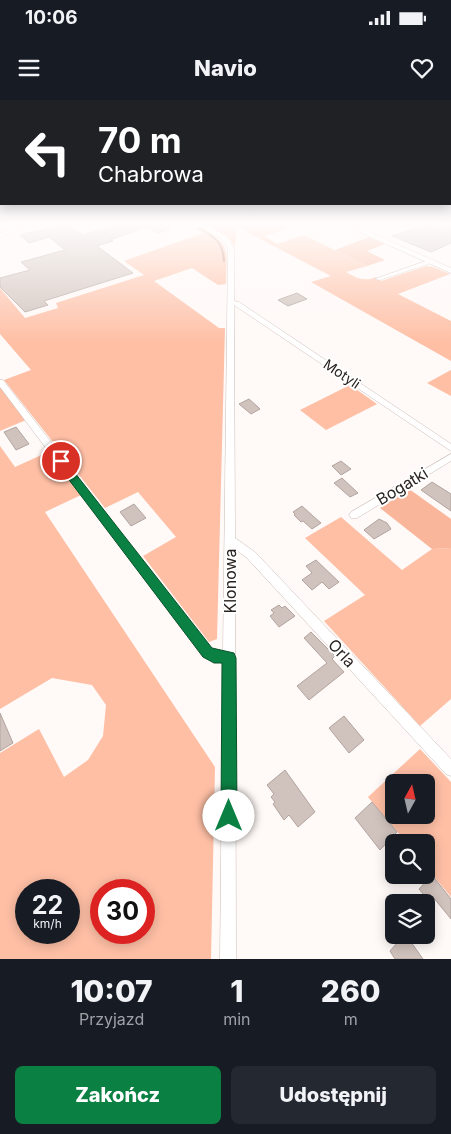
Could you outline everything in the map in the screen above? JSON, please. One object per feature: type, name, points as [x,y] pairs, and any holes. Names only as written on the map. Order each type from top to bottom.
[{"type":"street","name":"Klonowa","points":[[228,959],[232,303],[231,263]]},
{"type":"street","points":[[378,279],[427,263]]},
{"type":"street","points":[[433,263],[451,271]]},
{"type":"street","name":"Motyli","points":[[232,303],[237,303],[451,448]]},
{"type":"street","points":[[0,382],[207,653],[229,658]]},
{"type":"street","name":"Bogatki","points":[[354,515],[451,457]]},
{"type":"street","name":"Orla","points":[[230,540],[251,555],[451,769]]},
{"type":"shaded area","points":[[127,263],[226,263],[226,284],[218,285],[192,268],[154,281],[219,328],[225,328],[217,639],[209,642],[143,556],[176,537],[138,492],[105,508],[4,380],[31,370],[0,334],[0,288],[25,318],[58,308],[56,303],[144,275]]},
{"type":"shaded area","points":[[306,263],[361,263],[367,266],[346,272],[360,279],[376,277],[381,281],[426,266],[450,274],[398,294],[451,321],[451,361],[311,282],[331,276]]},
{"type":"shaded area","points":[[361,263],[376,263],[367,266]]},
{"type":"shaded area","points":[[451,370],[451,396],[427,383]]},
{"type":"shaded area","points":[[350,385],[377,404],[326,430],[300,410]]},
{"type":"shaded area","points":[[0,386],[26,420],[0,431]]},
{"type":"shaded area","points":[[0,446],[15,467],[48,452],[81,495],[45,512],[215,767],[211,959],[0,959],[0,753],[39,729],[64,777],[88,760],[103,736],[106,705],[92,685],[52,678],[0,709]]},
{"type":"shaded area","points":[[409,489],[451,519],[451,548],[432,549],[380,508]]},
{"type":"shaded area","points":[[341,517],[402,570],[432,549],[451,548],[451,699],[420,726],[324,621],[365,595],[305,538]]},
{"type":"shaded area","points":[[420,749],[451,782],[451,897],[435,878],[435,834],[399,834],[391,824],[435,824],[435,774],[393,774]]},
{"type":"shaded area","points":[[385,781],[385,817],[368,797]]},
{"type":"building","points":[[22,263],[120,263],[133,273],[44,301],[48,305],[25,312],[0,287],[0,278],[30,270]]},
{"type":"building","points":[[297,293],[307,299],[288,306],[278,300]]},
{"type":"building","points":[[249,399],[260,409],[251,414],[239,404]]},
{"type":"building","points":[[16,427],[29,444],[16,450],[4,432]]},
{"type":"building","points":[[341,461],[351,469],[341,475],[332,466]]},
{"type":"building","points":[[342,478],[358,493],[350,497],[334,483]]},
{"type":"building","points":[[432,482],[451,494],[451,511],[421,490]]},
{"type":"building","points":[[134,504],[146,518],[131,526],[120,512]]},
{"type":"building","points":[[302,506],[321,523],[312,529],[303,521],[301,522],[293,512]]},
{"type":"building","points":[[379,519],[387,523],[391,529],[374,539],[364,530]]},
{"type":"building","points":[[316,560],[339,582],[329,589],[322,582],[312,590],[302,580],[312,573],[306,566]]},
{"type":"building","points":[[279,605],[282,608],[285,606],[295,616],[279,627],[270,616],[274,613],[271,610]]},
{"type":"building","points":[[311,632],[335,656],[332,659],[344,672],[309,700],[297,686],[327,663],[304,638]]},
{"type":"building","points":[[0,713],[13,743],[0,751]]},
{"type":"building","points":[[344,716],[364,740],[349,753],[329,728]]},
{"type":"building","points":[[285,770],[315,812],[298,827],[289,815],[284,820],[273,804],[275,802],[271,797],[274,794],[267,785]]},
{"type":"building","points":[[372,802],[385,818],[385,824],[390,824],[397,832],[395,834],[385,834],[385,845],[380,850],[355,818]]},
{"type":"building","points":[[435,879],[451,899],[451,919],[435,899],[435,894],[423,894],[419,889],[424,884],[435,884]]},
{"type":"building","points":[[396,944],[412,944],[423,959],[395,959],[390,951]]},
{"type":"route","points":[[61,461],[207,653],[221,658],[229,658],[229,816]]}]
